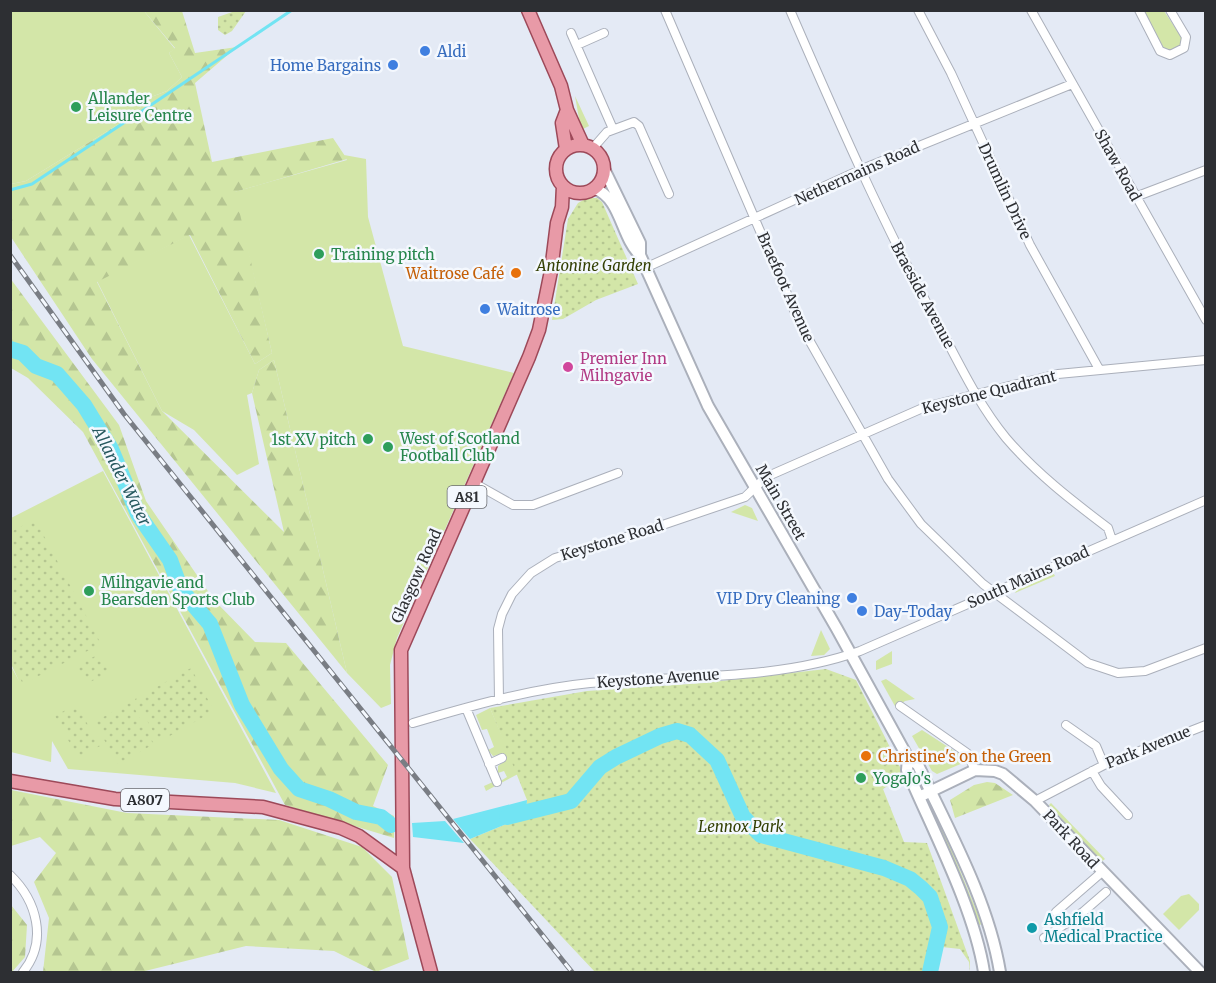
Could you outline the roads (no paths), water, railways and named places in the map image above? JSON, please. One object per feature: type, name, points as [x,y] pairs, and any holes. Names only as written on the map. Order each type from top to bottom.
[{"type":"main road","name":"A81","points":[[528,10],[561,86],[567,110],[588,146],[603,160],[605,171]]},
{"type":"main road","name":"A81","points":[[562,186],[556,166],[566,149],[562,123],[567,110]]},
{"type":"main road","points":[[566,149],[588,146]]},
{"type":"main road","points":[[562,207],[578,194],[595,189],[602,181],[605,171]]},
{"type":"main road","name":"Main Street","points":[[605,171],[640,243],[640,255],[645,268],[708,406],[908,758],[918,765],[931,791],[979,902],[1000,972]]},
{"type":"main road","points":[[562,186],[578,194]]},
{"type":"main road","name":"Glasgow Road","points":[[431,972],[403,868],[401,650],[539,330],[551,271],[556,223],[562,207],[562,186]]},
{"type":"main road","name":"Main Street","points":[[595,189],[610,198],[631,247],[640,255]]},
{"type":"main road","name":"Main Street","points":[[908,758],[907,770],[964,908],[984,972]]},
{"type":"main road","points":[[918,797],[975,770]]},
{"type":"main road","name":"Park Road","points":[[975,770],[995,771],[1003,774],[1035,801],[1200,972]]},
{"type":"main road","name":"A807","points":[[10,781],[115,799],[263,807],[358,836],[403,868]]},
{"type":"street","name":"Braefoot Avenue","points":[[664,10],[800,324],[888,479],[921,524],[950,555],[994,593],[1088,663],[1118,673],[1145,671],[1206,648]]},
{"type":"street","name":"Braeside Avenue","points":[[790,10],[860,170],[913,278],[976,394],[1005,437],[1043,479],[1108,528],[1112,540]]},
{"type":"street","name":"Drumlin Drive","points":[[918,10],[1030,245],[1099,369]]},
{"type":"street","name":"Shaw Road","points":[[1031,10],[1206,320]]},
{"type":"street","points":[[1139,10],[1160,51],[1170,55],[1184,48],[1185,38],[1170,10]]},
{"type":"street","points":[[571,33],[613,129]]},
{"type":"street","points":[[577,45],[604,33]]},
{"type":"street","name":"Nethermains Road","points":[[645,268],[860,170],[1072,84]]},
{"type":"street","points":[[588,146],[613,129],[629,122],[639,126],[669,194]]},
{"type":"street","points":[[1135,197],[1206,170]]},
{"type":"street","name":"Keystone Quadrant","points":[[755,487],[766,477],[925,407],[1058,374],[1206,360]]},
{"type":"street","points":[[474,483],[513,505],[533,505],[618,473]]},
{"type":"street","name":"Keystone Road","points":[[499,699],[500,622],[512,594],[531,573],[555,558],[639,534],[745,496],[755,487]]},
{"type":"street","name":"South Mains Road","points":[[850,654],[1206,500]]},
{"type":"street","name":"Keystone Avenue","points":[[413,723],[499,699],[588,683],[771,670],[825,663],[850,654]]},
{"type":"street","points":[[900,706],[967,753],[975,770]]},
{"type":"street","points":[[466,708],[497,782]]},
{"type":"street","name":"Park Avenue","points":[[1035,801],[1104,765],[1206,724]]},
{"type":"street","points":[[1066,725],[1096,746],[1104,765]]},
{"type":"street","points":[[489,764],[502,758]]},
{"type":"street","name":"Park Avenue","points":[[1092,771],[1101,786],[1128,814]]},
{"type":"street","points":[[1066,924],[1056,912],[1102,872]]},
{"type":"street","points":[[10,875],[29,900],[36,917],[37,939],[33,956],[23,972]]},
{"type":"street","points":[[1044,938],[1066,924],[1106,892]]},
{"type":"water","points":[[527,800],[526,816],[470,839],[453,819]]},
{"type":"water","points":[[445,821],[464,843],[413,837],[412,823]]},
{"type":"waterway","points":[[142,111],[292,10]]},
{"type":"waterway","points":[[10,190],[32,184],[128,120]]},
{"type":"waterway","name":"Allander Water","points":[[10,349],[23,353],[36,366],[57,374],[84,405],[111,449],[138,514],[170,560],[181,590],[210,624],[242,705],[281,769],[299,789],[329,799],[356,812],[381,817],[391,825]]},
{"type":"waterway","name":"Allander Water","points":[[507,817],[571,801],[600,767],[616,757],[660,736],[677,731],[690,735],[717,760],[743,817],[761,835],[884,868],[910,879],[921,888],[930,897],[940,927],[930,972]]},
{"type":"railway","points":[[10,255],[124,414],[572,972]]},
{"type":"place","name":"Aldi","points":[[425,51]]},
{"type":"place","name":"Home Bargains","points":[[393,65]]},
{"type":"place","name":"Allander Leisure Centre","points":[[76,107]]},
{"type":"place","name":"Training pitch","points":[[319,254]]},
{"type":"place","name":"Waitrose Café","points":[[516,273]]},
{"type":"place","name":"Waitrose","points":[[485,309]]},
{"type":"place","name":"Premier Inn Milngavie","points":[[568,367]]},
{"type":"place","name":"1st XV pitch","points":[[368,439]]},
{"type":"place","name":"West of Scotland Football Club","points":[[388,447]]},
{"type":"place","name":"Milngavie and Bearsden Sports Club","points":[[89,591]]},
{"type":"place","name":"VIP Dry Cleaning","points":[[852,598]]},
{"type":"place","name":"Day-Today","points":[[862,611]]},
{"type":"place","name":"Christine's on the Green","points":[[866,756]]},
{"type":"place","name":"YogaJo's","points":[[861,778]]},
{"type":"place","name":"Ashfield Medical Practice","points":[[1032,928]]},
{"type":"park label","name":"Antonine Garden","points":[[594,265]]},
{"type":"park label","name":"Lennox Park","points":[[741,826]]}]
